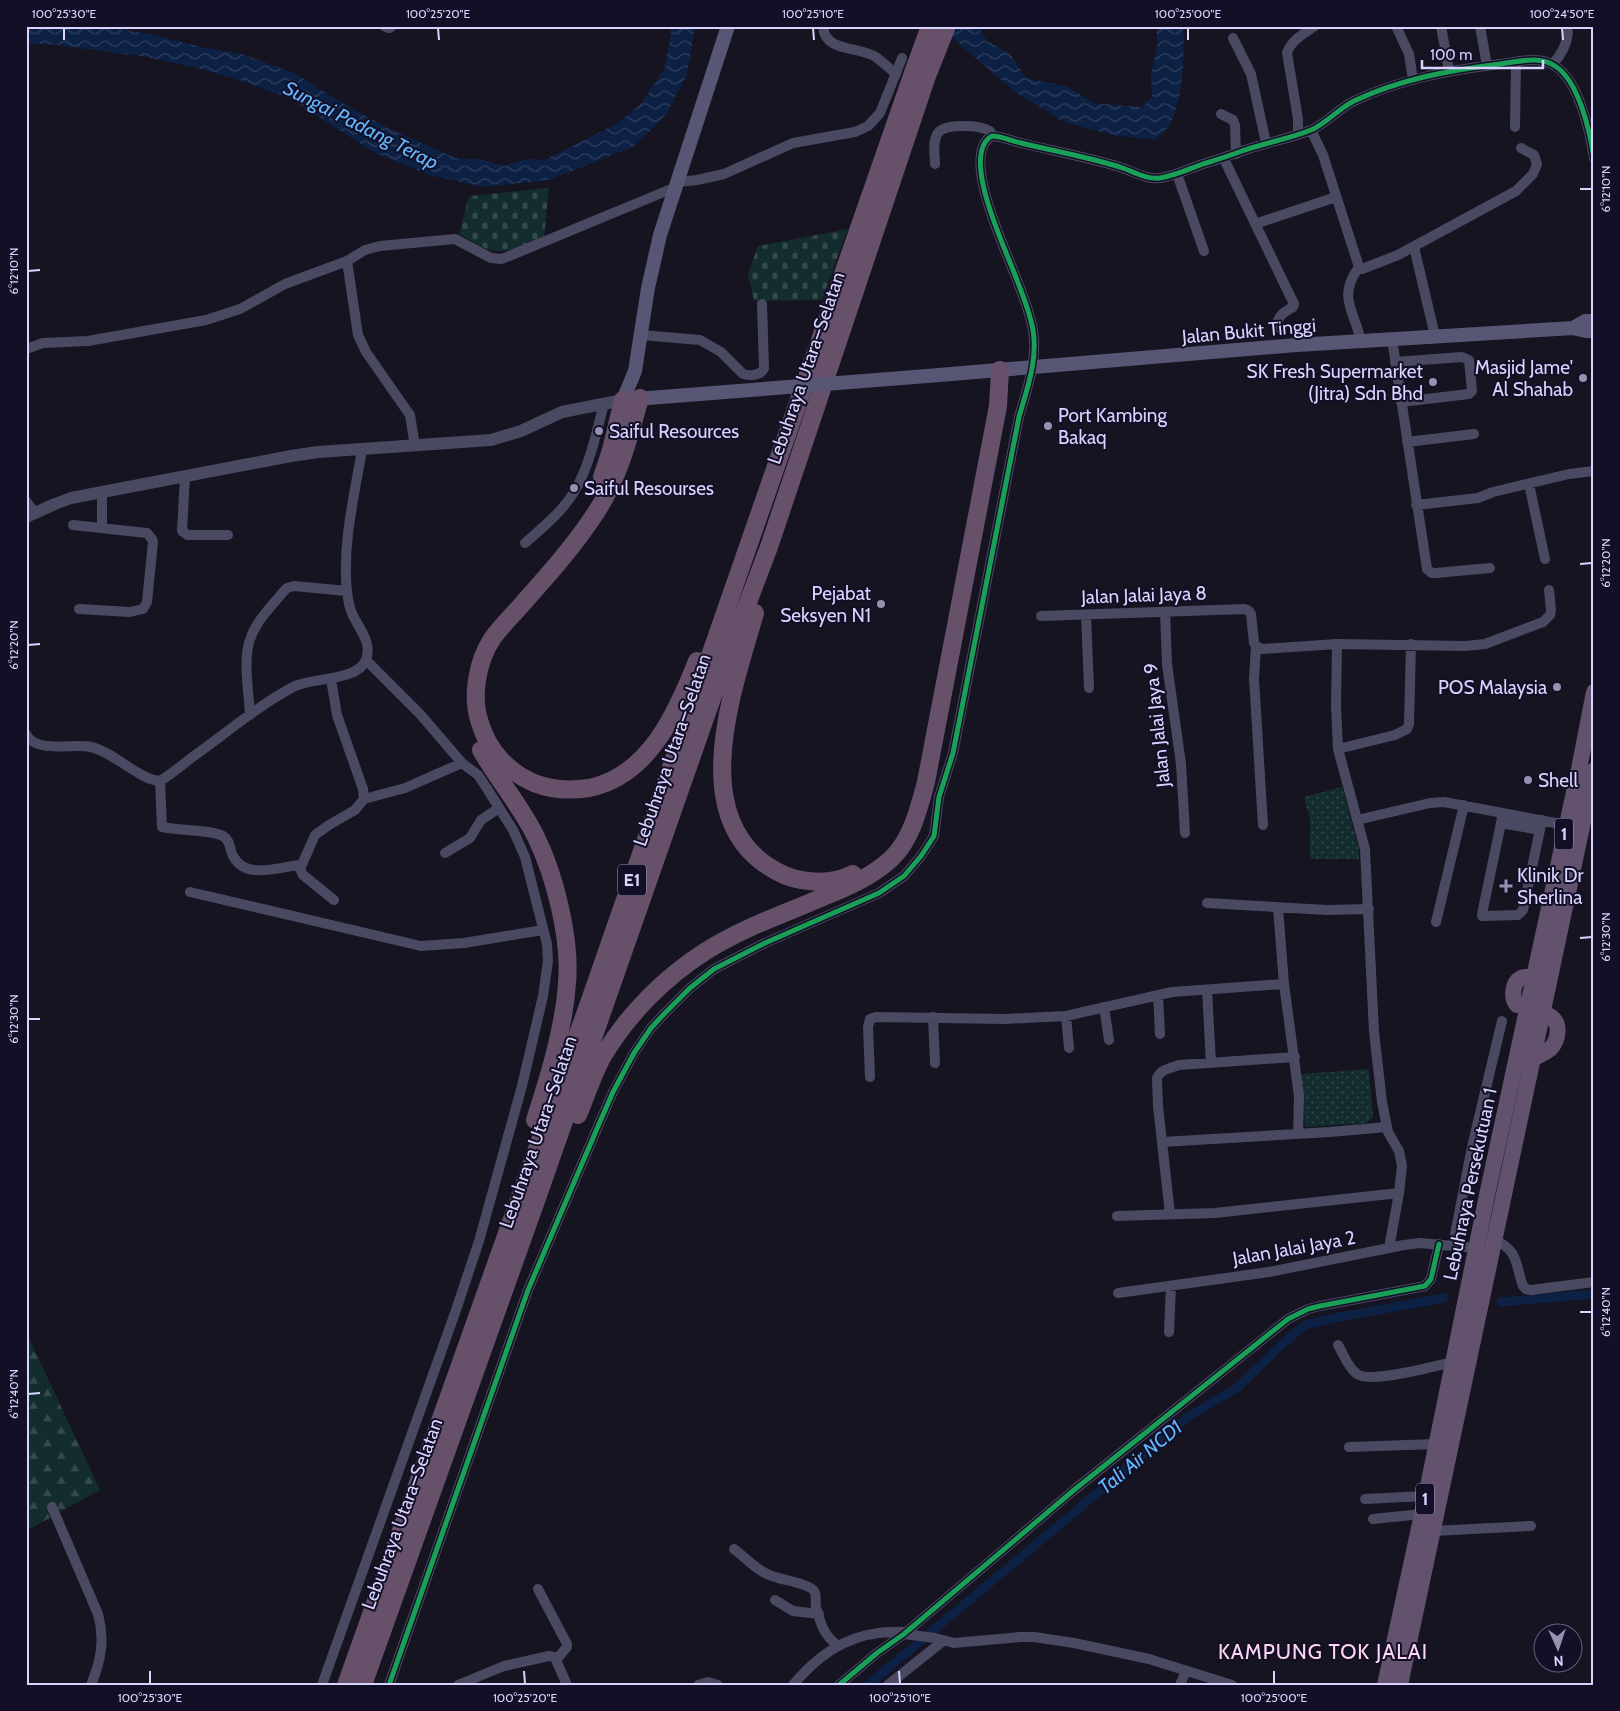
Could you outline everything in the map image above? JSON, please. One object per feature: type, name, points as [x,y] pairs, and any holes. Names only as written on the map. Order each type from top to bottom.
[{"type":"highway","name":"Lebuhraya Utara–Selatan","points":[[346,1685],[589,1003],[930,26]]},
{"type":"highway","name":"Lebuhraya Utara–Selatan","points":[[363,1685],[536,1201],[717,684],[769,547],[912,74],[947,26]]},
{"type":"highway","points":[[769,547],[768,568],[729,706],[723,753],[724,793],[733,828],[741,842],[763,864],[793,878],[811,881],[832,880],[850,876],[883,855],[892,845],[910,812],[987,407],[990,380],[994,371]]},
{"type":"highway","points":[[536,1201],[546,1192],[602,1057],[619,1031],[645,1001],[680,969],[707,950],[737,934],[869,876],[893,857],[911,830],[926,782],[998,406],[994,371]]},
{"type":"highway","points":[[631,399],[623,452],[609,491],[595,514],[558,563],[492,640],[482,661],[477,680],[476,699],[479,722],[493,750],[503,762],[524,778],[544,787],[563,790],[595,786],[614,779],[631,768],[655,743],[670,720],[690,678],[738,552],[776,466]]},
{"type":"highway","points":[[524,1183],[523,1163],[552,1061],[564,1008],[567,957],[558,901],[536,837],[475,737],[468,718],[468,677],[471,664],[483,640],[552,558],[586,510],[598,488],[631,399]]},
{"type":"highway","name":"Lebuhraya Persekutuan 1","points":[[1536,1009],[1534,977],[1594,692]]},
{"type":"highway","name":"Lebuhraya Persekutuan 1","points":[[1385,1685],[1426,1496],[1476,1248],[1594,770]]},
{"type":"highway","name":"Lebuhraya Persekutuan 1","points":[[1400,1685],[1488,1276],[1532,1059],[1551,1047],[1557,1034],[1556,1022],[1548,1015],[1536,1009]]},
{"type":"main road","points":[[631,399],[652,269],[660,235],[728,26]]},
{"type":"main road","name":"Jalan Bukit Tinggi","points":[[1573,328],[1585,321],[1594,321]]},
{"type":"main road","name":"Jalan Bukit Tinggi","points":[[631,399],[1435,336],[1573,328],[1594,331]]},
{"type":"street","points":[[384,26],[389,28],[392,26]]},
{"type":"street","points":[[823,26],[824,36],[831,42],[873,56],[912,74]]},
{"type":"street","points":[[1298,135],[1298,119],[1287,53],[1296,40],[1315,26]]},
{"type":"street","points":[[1396,26],[1409,54],[1413,80]]},
{"type":"street","points":[[1441,26],[1449,71]]},
{"type":"street","points":[[1480,26],[1487,66]]},
{"type":"street","points":[[1553,64],[1563,52],[1568,32]]},
{"type":"street","points":[[1233,38],[1251,74],[1266,143]]},
{"type":"street","points":[[902,58],[912,74]]},
{"type":"street","points":[[389,1685],[528,1290],[613,1092],[642,1040],[665,1012],[701,978],[741,955],[886,889],[909,870],[928,847],[934,836],[939,797],[953,753],[1019,417],[1030,379],[1034,342],[1031,322],[985,194],[980,159],[981,150],[985,142],[992,136],[998,136],[1095,160],[1154,178],[1177,174],[1266,143],[1298,135],[1311,130],[1355,100],[1413,80],[1449,71],[1538,60],[1553,64],[1564,74],[1578,100],[1587,124],[1594,158]]},
{"type":"street","points":[[1515,127],[1516,62]]},
{"type":"street","points":[[26,349],[43,344],[88,341],[206,320],[240,309],[285,284],[347,261],[365,250],[380,246],[455,239],[491,258],[502,259],[677,184],[724,174],[793,143],[862,130],[875,120],[912,74]]},
{"type":"street","points":[[1221,114],[1232,120],[1235,125],[1236,154]]},
{"type":"street","points":[[935,164],[935,140],[938,132],[943,129],[958,126],[978,126],[990,132],[992,136]]},
{"type":"street","points":[[1311,130],[1323,155],[1359,268]]},
{"type":"street","points":[[1359,268],[1374,266],[1414,247],[1506,197],[1522,186],[1533,174],[1537,164],[1534,154],[1521,148]]},
{"type":"street","points":[[1224,159],[1294,304],[1293,307],[1278,318],[1276,328]]},
{"type":"street","points":[[1177,174],[1204,251]]},
{"type":"street","points":[[1255,224],[1336,197]]},
{"type":"street","points":[[1414,247],[1435,336]]},
{"type":"street","points":[[347,261],[358,334],[366,352],[410,415],[415,446]]},
{"type":"street","points":[[1359,268],[1351,279],[1348,295],[1361,342]]},
{"type":"street","points":[[641,335],[700,340],[721,352],[742,374],[759,374],[764,368],[762,304]]},
{"type":"street","points":[[1392,340],[1425,564],[1429,571],[1436,573],[1490,568]]},
{"type":"street","points":[[1395,362],[1462,357],[1469,360],[1472,390],[1469,394],[1401,402]]},
{"type":"street","points":[[26,501],[30,515],[64,500],[291,456],[476,442],[499,438],[534,426],[562,412],[631,399]]},
{"type":"street","points":[[526,544],[554,516],[574,492],[586,464],[604,403]]},
{"type":"street","points":[[1407,442],[1474,434]]},
{"type":"street","points":[[26,734],[31,742],[40,746],[93,748],[113,756],[151,780],[160,781],[276,697],[301,683],[331,679],[355,670],[366,660],[367,652],[365,637],[351,611],[345,571],[346,546],[362,450]]},
{"type":"street","points":[[1416,505],[1478,498],[1493,492],[1569,474],[1594,471]]},
{"type":"street","points":[[185,476],[182,532],[188,535],[228,536]]},
{"type":"street","points":[[1529,484],[1545,559]]},
{"type":"street","points":[[102,492],[102,528]]},
{"type":"street","points":[[73,525],[147,533],[152,538],[147,602],[143,609],[135,612],[79,609]]},
{"type":"street","points":[[250,715],[248,661],[250,638],[283,592],[290,586],[347,591]]},
{"type":"street","points":[[1262,825],[1254,679],[1256,646],[1262,649],[1337,644],[1475,645],[1497,641],[1543,622],[1550,615],[1551,610],[1549,590]]},
{"type":"street","name":"Jalan Jalai Jaya 8","points":[[1041,616],[1235,609],[1249,611],[1252,618],[1253,639],[1256,646]]},
{"type":"street","name":"Jalan Jalai Jaya 9","points":[[1165,612],[1167,664],[1180,764],[1185,833]]},
{"type":"street","points":[[1086,615],[1089,688]]},
{"type":"street","points":[[1337,644],[1336,706],[1338,749],[1365,849],[1375,1040],[1383,1114],[1402,1166],[1389,1248]]},
{"type":"street","points":[[1338,749],[1395,735],[1408,729],[1411,644]]},
{"type":"street","points":[[322,1685],[472,1265],[522,1086],[543,996],[548,956],[525,857],[513,830],[500,808],[478,776],[462,763],[420,714],[366,660]]},
{"type":"street","points":[[331,679],[337,715],[358,775],[364,799]]},
{"type":"street","points":[[334,900],[302,875],[301,872],[301,864],[315,835],[329,824],[355,810],[364,799],[400,790],[462,763]]},
{"type":"street","points":[[160,781],[160,824],[162,826],[222,836],[228,841],[236,860],[253,870],[301,864]]},
{"type":"street","points":[[1357,820],[1430,803],[1444,802],[1464,805],[1502,818],[1541,825],[1566,825]]},
{"type":"street","points":[[1436,922],[1464,805]]},
{"type":"street","points":[[445,854],[470,838],[481,820],[500,808]]},
{"type":"street","points":[[1502,818],[1482,916],[1518,915],[1523,910],[1541,825]]},
{"type":"street","points":[[190,892],[421,946],[464,943],[543,930]]},
{"type":"street","points":[[1208,903],[1327,910],[1369,909]]},
{"type":"street","points":[[1278,908],[1284,984],[1295,1058],[1298,1134]]},
{"type":"street","points":[[870,1077],[868,1033],[870,1020],[882,1016],[1004,1019],[1066,1016],[1172,992],[1284,984]]},
{"type":"street","points":[[1207,990],[1211,1062]]},
{"type":"street","points":[[1158,995],[1160,1034]]},
{"type":"street","points":[[1104,1007],[1109,1040]]},
{"type":"street","points":[[1066,1016],[1069,1048]]},
{"type":"street","points":[[933,1017],[934,1063]]},
{"type":"street","points":[[1453,1245],[1472,1148],[1502,1021]]},
{"type":"street","points":[[1170,1214],[1158,1099],[1157,1078],[1159,1074],[1162,1071],[1179,1065],[1295,1058]]},
{"type":"street","points":[[1162,1142],[1387,1127]]},
{"type":"street","points":[[1118,1216],[1215,1213],[1399,1193]]},
{"type":"street","points":[[1495,1240],[1506,1244],[1511,1250],[1523,1286],[1526,1289],[1532,1290],[1594,1282]]},
{"type":"street","name":"Jalan Jalai Jaya 2","points":[[1118,1293],[1269,1272],[1420,1243],[1476,1248]]},
{"type":"street","points":[[838,1685],[877,1653],[907,1634],[1074,1490],[1288,1319],[1308,1309],[1320,1306],[1425,1286],[1430,1279],[1439,1244]]},
{"type":"street","points":[[1169,1332],[1171,1286]]},
{"type":"street","points":[[1338,1344],[1353,1370],[1362,1376],[1390,1375],[1453,1362]]},
{"type":"street","points":[[1349,1447],[1436,1444]]},
{"type":"street","points":[[1365,1499],[1426,1496]]},
{"type":"street","points":[[52,1508],[98,1614],[103,1632],[95,1675],[91,1685]]},
{"type":"street","points":[[1373,1519],[1422,1514]]},
{"type":"street","points":[[1433,1531],[1531,1526]]},
{"type":"street","points":[[734,1548],[767,1575],[812,1589],[826,1636],[838,1646]]},
{"type":"street","points":[[538,1589],[567,1644],[567,1647],[556,1660]]},
{"type":"street","points":[[775,1600],[793,1611],[819,1614]]},
{"type":"street","points":[[793,1685],[810,1667],[838,1646],[855,1638],[887,1631],[954,1643],[1034,1637],[1118,1651],[1232,1685]]},
{"type":"street","points":[[888,1685],[939,1640]]},
{"type":"street","points":[[458,1685],[496,1669],[546,1656],[554,1657],[567,1685]]},
{"type":"street","points":[[1180,1685],[1186,1671]]},
{"type":"street","points":[[698,1685],[708,1682],[718,1685]]},
{"type":"green space","points":[[549,188],[544,237],[512,250],[498,251],[483,247],[459,234],[469,196]]},
{"type":"green space","points":[[848,229],[822,300],[754,301],[748,274],[758,246]]},
{"type":"green space","points":[[1342,787],[1359,850],[1359,859],[1310,859],[1310,819],[1304,797]]},
{"type":"green space","points":[[1369,1069],[1373,1116],[1367,1123],[1305,1127],[1301,1074]]},
{"type":"green space","points":[[26,1332],[100,1490],[26,1531]]},
{"type":"water","name":"Sungai Padang Terap","points":[[26,26],[97,26],[150,34],[201,47],[242,54],[294,73],[354,110],[388,128],[455,158],[483,160],[504,166],[526,159],[545,160],[618,123],[642,103],[665,67],[672,26],[695,26],[687,75],[665,116],[633,147],[549,180],[483,187],[429,175],[375,153],[289,98],[239,80],[147,57],[57,45],[26,43]]},
{"type":"water","points":[[943,26],[977,26],[987,41],[1009,53],[1026,78],[1069,87],[1093,103],[1142,107],[1152,97],[1151,73],[1158,44],[1156,26],[1183,26],[1182,78],[1173,117],[1167,129],[1154,140],[1112,135],[1064,122],[1015,92],[949,35]]},
{"type":"waterway","points":[[1501,1302],[1594,1294]]},
{"type":"waterway","name":"Tali Air NCD1","points":[[868,1685],[1188,1417],[1238,1387],[1282,1344],[1305,1325],[1444,1298]]},
{"type":"cycle path","points":[[389,1685],[528,1290],[613,1092],[634,1053],[651,1028],[665,1013],[690,988],[714,969],[765,943],[879,893],[904,876],[921,856],[934,836],[939,797],[953,753],[1019,417],[1031,374],[1034,352],[1033,330],[1028,309],[995,225],[982,181],[980,162],[983,146],[992,136],[999,137],[1108,163],[1145,176],[1160,178],[1311,130],[1354,101],[1407,81],[1463,69],[1535,60],[1555,66],[1571,83],[1586,121],[1594,158]]},
{"type":"cycle path","points":[[839,1685],[877,1653],[904,1634],[1074,1490],[1288,1319],[1308,1309],[1320,1306],[1425,1286],[1431,1279],[1439,1244]]},
{"type":"place","name":"Masjid Jame' Al Shahab","points":[[1583,378]]},
{"type":"place","name":"SK Fresh Supermarket (Jitra) Sdn Bhd","points":[[1433,382]]},
{"type":"place","name":"Port Kambing Bakaq","points":[[1048,426]]},
{"type":"place","name":"Saiful Resources","points":[[599,431]]},
{"type":"place","name":"Saiful Resourses","points":[[574,488]]},
{"type":"place","name":"Pejabat Seksyen N1","points":[[881,604]]},
{"type":"place","name":"POS Malaysia","points":[[1557,687]]},
{"type":"place","name":"Shell","points":[[1528,780]]},
{"type":"place","name":"Klinik Dr Sherlina","points":[[1506,886]]},
{"type":"district","name":"KAMPUNG TOK JALAI","points":[[1323,1651]]}]
